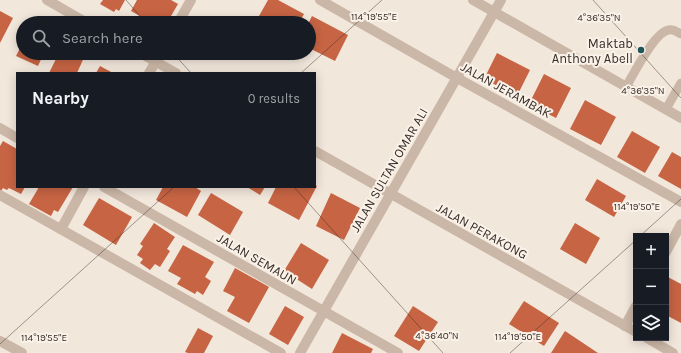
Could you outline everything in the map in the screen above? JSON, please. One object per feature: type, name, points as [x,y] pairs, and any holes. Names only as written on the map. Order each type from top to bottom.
[{"type":"street","points":[[47,0],[75,16]]},
{"type":"street","points":[[182,16],[191,0]]},
{"type":"street","name":"JALAN JERAMBAK","points":[[320,0],[456,78],[681,202]]},
{"type":"street","points":[[473,0],[681,118]]},
{"type":"street","name":"JALAN SULTAN OMAR ALI","points":[[300,353],[501,0]]},
{"type":"street","points":[[150,72],[156,60]]},
{"type":"street","points":[[161,60],[175,72]]},
{"type":"street","points":[[0,128],[16,137]]},
{"type":"street","name":"JALAN PERAKONG","points":[[316,153],[633,330]]},
{"type":"street","points":[[61,229],[83,188]]},
{"type":"street","name":"JALAN SEMAUN","points":[[106,188],[398,353]]},
{"type":"street","points":[[0,195],[281,353]]},
{"type":"street","points":[[669,246],[681,224]]},
{"type":"street","points":[[626,326],[633,312]]},
{"type":"street","points":[[0,341],[22,353]]},
{"type":"street","points":[[652,341],[673,353]]},
{"type":"lane","points":[[626,87],[650,46],[664,32],[674,30],[681,34]]},
{"type":"lane","points":[[666,109],[681,83]]},
{"type":"building","points":[[103,0],[125,0],[119,11],[116,9],[114,12],[100,4]]},
{"type":"building","points":[[137,0],[171,0],[178,4],[171,16],[140,16],[131,11]]},
{"type":"building","points":[[268,0],[278,0],[304,14],[303,16],[259,16]]},
{"type":"building","points":[[0,11],[13,18],[0,43]]},
{"type":"building","points":[[316,18],[348,35],[335,61],[316,52]]},
{"type":"building","points":[[497,53],[530,70],[517,96],[484,79]]},
{"type":"building","points":[[25,60],[41,60],[38,66]]},
{"type":"building","points":[[56,60],[83,60],[77,72],[50,72]]},
{"type":"building","points":[[100,66],[111,72],[97,72]]},
{"type":"building","points":[[544,74],[571,88],[556,118],[529,104]]},
{"type":"building","points":[[585,100],[616,117],[601,145],[570,129]]},
{"type":"building","points":[[632,131],[660,147],[645,173],[617,157]]},
{"type":"building","points":[[3,141],[16,148],[16,188],[24,188],[21,194],[9,188],[7,190],[3,188],[1,191],[0,190],[0,146]]},
{"type":"building","points":[[672,152],[681,157],[681,189],[658,176]]},
{"type":"building","points":[[597,179],[626,196],[614,217],[585,200]]},
{"type":"building","points":[[38,188],[72,188],[58,212],[54,210],[51,216],[29,204]]},
{"type":"building","points":[[162,188],[196,188],[201,191],[187,217],[156,200]]},
{"type":"building","points":[[249,188],[264,188],[260,195]]},
{"type":"building","points":[[276,188],[316,188],[299,220],[268,203]]},
{"type":"building","points":[[211,193],[243,212],[230,235],[198,215]]},
{"type":"building","points":[[331,193],[360,208],[344,240],[316,226]]},
{"type":"building","points":[[99,198],[132,217],[116,245],[83,225]]},
{"type":"building","points":[[154,223],[175,237],[167,249],[170,251],[160,267],[155,264],[150,270],[140,263],[143,259],[137,255],[143,246],[140,244]]},
{"type":"building","points":[[575,223],[600,238],[586,264],[560,249]]},
{"type":"building","points":[[301,243],[329,260],[312,289],[284,271]]},
{"type":"building","points":[[183,245],[214,262],[205,277],[211,281],[203,295],[197,291],[195,294],[177,284],[181,278],[168,271]]},
{"type":"building","points":[[235,268],[269,287],[249,323],[227,311],[235,297],[223,291]]},
{"type":"building","points":[[669,278],[681,284],[681,323],[669,317]]},
{"type":"building","points":[[524,301],[559,323],[544,346],[509,324]]},
{"type":"building","points":[[285,306],[304,317],[288,345],[269,334]]},
{"type":"building","points":[[413,306],[438,322],[419,351],[394,336]]},
{"type":"building","points":[[198,328],[213,336],[204,353],[185,352]]},
{"type":"building","points":[[565,331],[598,353],[551,353]]},
{"type":"building","points":[[342,333],[373,349],[371,353],[332,353]]},
{"type":"place","name":"Maktab Anthony Abell","points":[[641,50]]}]
